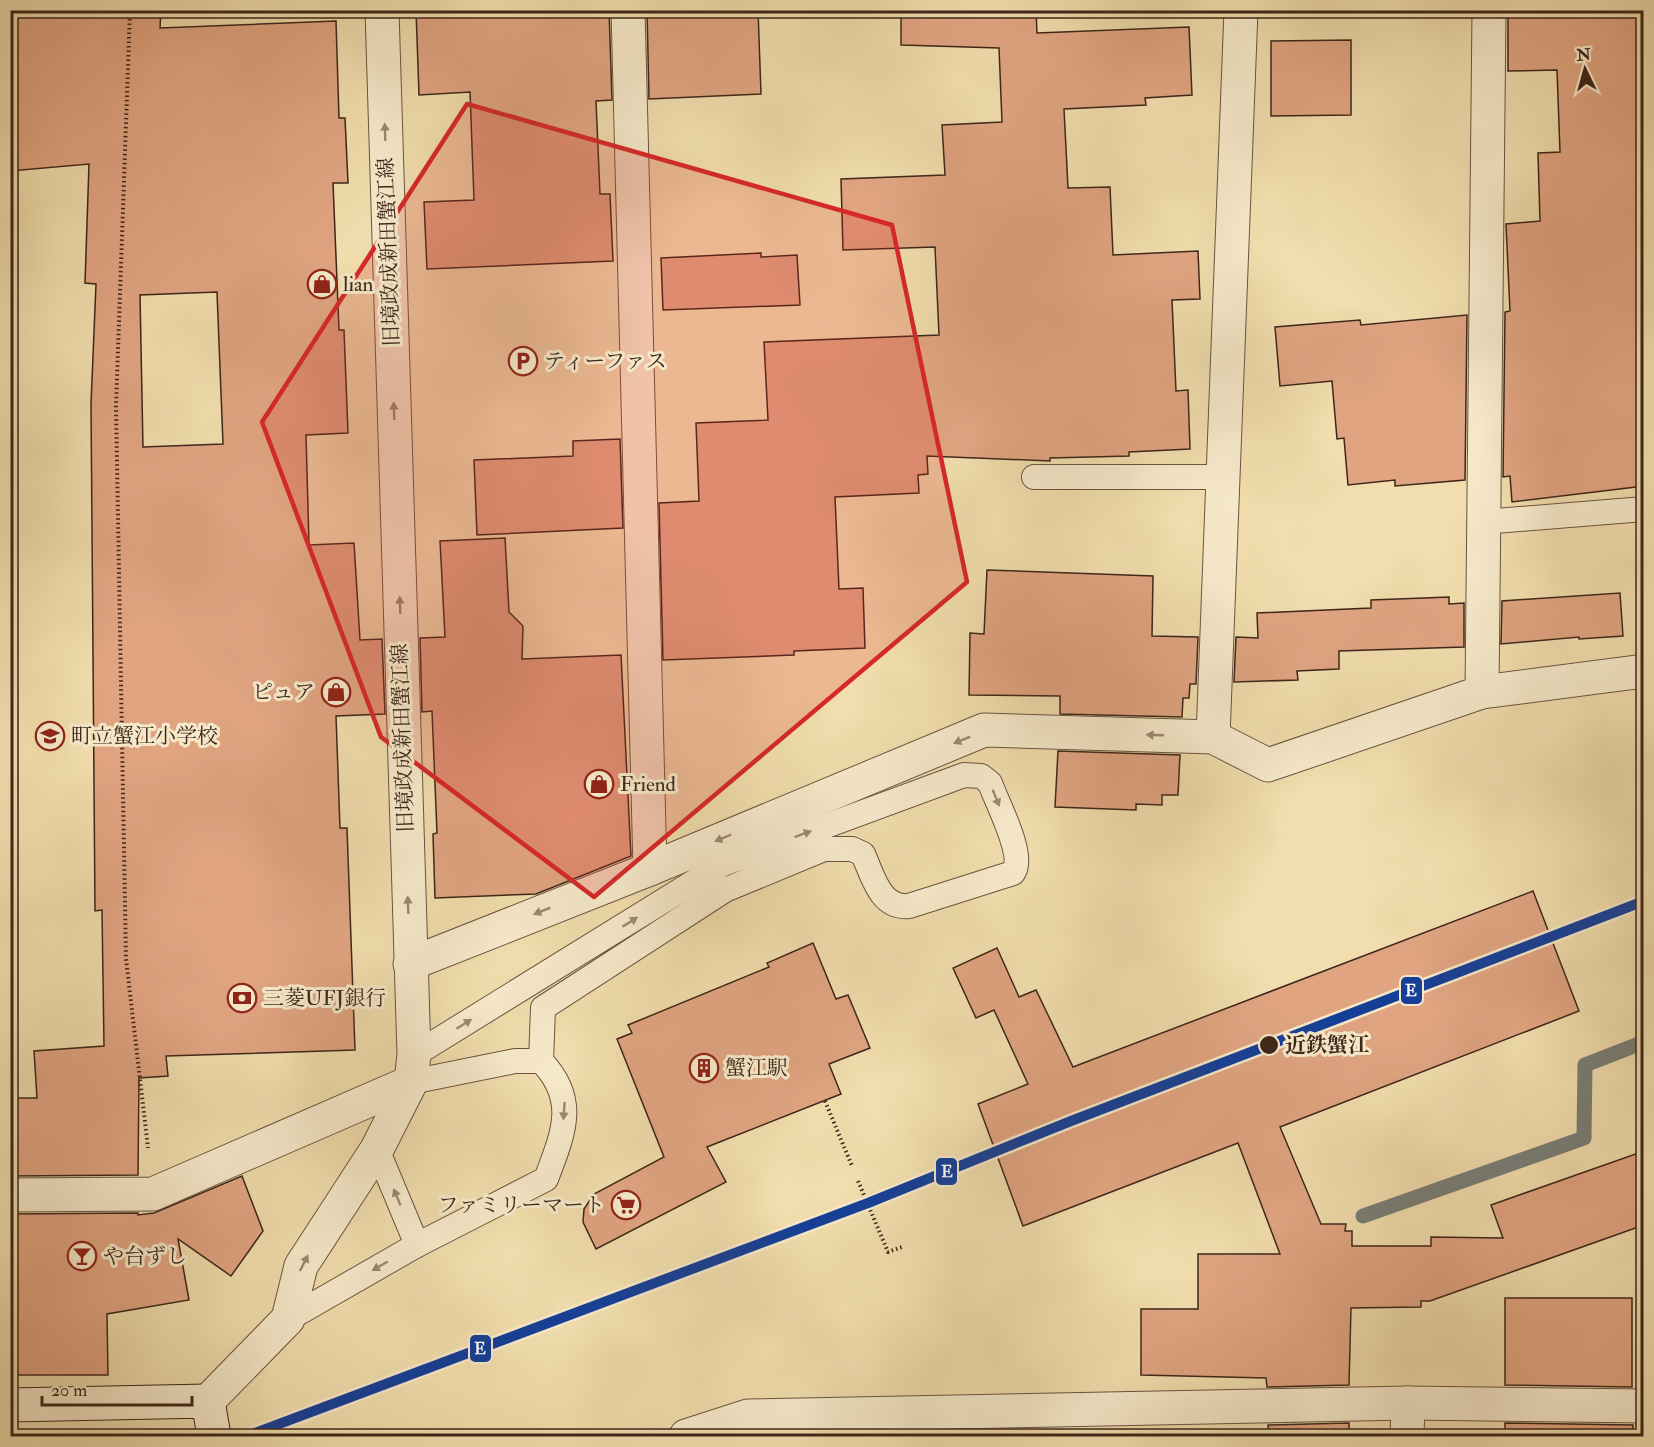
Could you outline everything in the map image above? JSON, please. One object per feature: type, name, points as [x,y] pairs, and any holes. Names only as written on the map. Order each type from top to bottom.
[{"type":"street","name":"旧境政成新田蟹江線","points":[[288,1319],[301,1266],[377,1149],[412,1068],[382,10]]},
{"type":"street","points":[[628,10],[650,869]]},
{"type":"street","points":[[1213,737],[1241,10]]},
{"type":"street","points":[[1482,692],[1489,10]]},
{"type":"street","points":[[410,964],[650,869],[984,730],[1213,737],[1268,765],[1482,692],[1644,670]]},
{"type":"street","points":[[10,1196],[153,1194],[412,1068]]},
{"type":"street","points":[[10,1405],[208,1401],[288,1319]]},
{"type":"street","points":[[208,1401],[214,1437]]},
{"type":"street","points":[[1407,1437],[1408,1403]]},
{"type":"street","points":[[686,1437],[747,1416],[1408,1403],[1644,1407]]},
{"type":"lane","points":[[1034,477],[1223,477]]},
{"type":"lane","points":[[1483,522],[1644,510]]},
{"type":"lane","points":[[412,1068],[723,864],[964,775],[981,776],[990,783],[1017,851],[1017,867],[1012,873],[909,906],[897,907],[883,897],[863,854],[852,849],[824,849],[725,890],[543,1008],[541,1061]]},
{"type":"lane","points":[[288,1319],[417,1245],[546,1179],[562,1136],[566,1103],[556,1076],[541,1061],[412,1068]]},
{"type":"lane","points":[[377,1149],[417,1245]]},
{"type":"path","points":[[130,10],[116,407],[126,959],[153,1194]]},
{"type":"path","points":[[825,1101],[852,1166]]},
{"type":"path","points":[[858,1181],[888,1252],[902,1247]]},
{"type":"highlighted area","points":[[467,104],[892,225],[967,582],[594,897],[381,737],[262,422]]},
{"type":"building","points":[[10,10],[161,10],[160,28],[336,21],[339,118],[345,118],[348,183],[333,183],[339,330],[344,330],[348,433],[306,435],[309,545],[354,543],[360,640],[382,639],[385,714],[336,716],[340,828],[347,828],[355,1050],[166,1056],[168,1076],[139,1078],[138,1175],[10,1176],[10,1098],[37,1098],[34,1051],[104,1046],[102,910],[95,911],[91,404],[96,284],[85,283],[89,164],[10,171]],"holes":[[[217,292],[223,444],[143,447],[140,295]]]},
{"type":"building","points":[[416,10],[609,10],[612,100],[596,101],[600,194],[610,194],[613,261],[427,269],[424,202],[474,200],[470,92],[419,95]]},
{"type":"building","points":[[647,10],[758,10],[761,94],[649,99]]},
{"type":"building","points":[[901,10],[1036,10],[1037,33],[1189,27],[1192,95],[1145,98],[1146,105],[1064,109],[1068,188],[1110,187],[1113,255],[1198,251],[1200,299],[1172,300],[1176,391],[1188,390],[1190,449],[1129,452],[1129,456],[1050,458],[1050,461],[927,456],[928,474],[918,475],[919,493],[835,497],[839,589],[863,588],[865,648],[794,651],[794,655],[663,660],[659,503],[699,501],[696,423],[768,420],[764,342],[939,335],[935,247],[843,250],[841,179],[945,175],[942,125],[1002,122],[999,48],[901,45]]},
{"type":"building","points":[[1508,10],[1644,10],[1644,486],[1512,502],[1510,476],[1503,477],[1505,312],[1510,311],[1506,224],[1540,221],[1538,153],[1560,152],[1557,70],[1508,71]]},
{"type":"building","points":[[1351,40],[1351,115],[1271,116],[1271,41]]},
{"type":"building","points":[[761,253],[761,257],[797,255],[800,305],[663,310],[661,258]]},
{"type":"building","points":[[1467,315],[1465,480],[1395,486],[1395,480],[1348,485],[1344,438],[1337,439],[1332,381],[1280,386],[1275,327],[1360,320],[1361,325]]},
{"type":"building","points":[[620,439],[623,528],[477,535],[474,460],[573,456],[573,441]]},
{"type":"building","points":[[505,538],[509,612],[523,626],[522,659],[621,655],[631,856],[536,894],[435,898],[433,834],[437,833],[432,711],[422,712],[420,638],[445,637],[440,541]]},
{"type":"building","points":[[987,570],[1153,576],[1152,636],[1198,637],[1196,684],[1190,684],[1189,698],[1183,698],[1182,717],[1060,714],[1060,696],[969,695],[970,633],[984,634]]},
{"type":"building","points":[[1620,593],[1623,636],[1579,639],[1579,637],[1501,644],[1502,601]]},
{"type":"building","points":[[1449,597],[1449,604],[1464,603],[1464,647],[1339,651],[1339,669],[1297,671],[1298,680],[1234,682],[1236,637],[1258,638],[1257,613],[1371,608],[1371,600]]},
{"type":"building","points":[[1058,751],[1180,755],[1178,795],[1162,795],[1162,805],[1136,804],[1136,810],[1055,807]]},
{"type":"building","points":[[1533,891],[1579,1011],[1280,1127],[1321,1224],[1346,1224],[1345,1231],[1352,1231],[1352,1246],[1431,1246],[1431,1237],[1503,1238],[1491,1205],[1644,1151],[1644,1225],[1430,1301],[1421,1301],[1421,1307],[1351,1308],[1349,1385],[1267,1387],[1266,1378],[1141,1375],[1141,1309],[1198,1309],[1198,1254],[1280,1254],[1238,1143],[1023,1226],[978,1104],[1028,1084],[994,1010],[976,1018],[953,968],[997,948],[1019,997],[1036,990],[1073,1067]]},
{"type":"building","points":[[813,943],[836,999],[848,995],[870,1048],[829,1064],[841,1094],[707,1147],[726,1182],[596,1249],[583,1222],[584,1209],[594,1194],[664,1157],[617,1039],[632,1033],[628,1025],[769,967],[767,963]]},
{"type":"building","points":[[242,1176],[263,1231],[231,1276],[178,1239],[189,1300],[107,1314],[108,1375],[10,1375],[10,1214],[138,1213],[138,1215],[154,1213]]},
{"type":"building","points":[[1505,1298],[1632,1298],[1632,1387],[1505,1385]]},
{"type":"building","points":[[1349,1423],[1349,1437],[1269,1437],[1268,1425]]},
{"type":"building","points":[[1505,1423],[1633,1425],[1633,1437],[1505,1437]]},
{"type":"waterway","points":[[1363,1216],[1584,1138],[1585,1065],[1644,1042]]},
{"type":"transit line","name":"E","points":[[247,1436],[868,1203],[1071,1121],[1644,901]]},
{"type":"place","name":"lian","points":[[322,284]]},
{"type":"place","name":"ティーファス","points":[[523,361]]},
{"type":"place","name":"ピュア","points":[[336,692]]},
{"type":"place","name":"町立蟹江小学校","points":[[50,736]]},
{"type":"place","name":"Friend","points":[[599,784]]},
{"type":"place","name":"三菱UFJ銀行","points":[[242,998]]},
{"type":"place","name":"近鉄蟹江","points":[[1269,1045]]},
{"type":"place","name":"蟹江駅","points":[[704,1068]]},
{"type":"place","name":"ファミリーマート","points":[[626,1205]]},
{"type":"place","name":"や台ずし","points":[[82,1256]]}]
